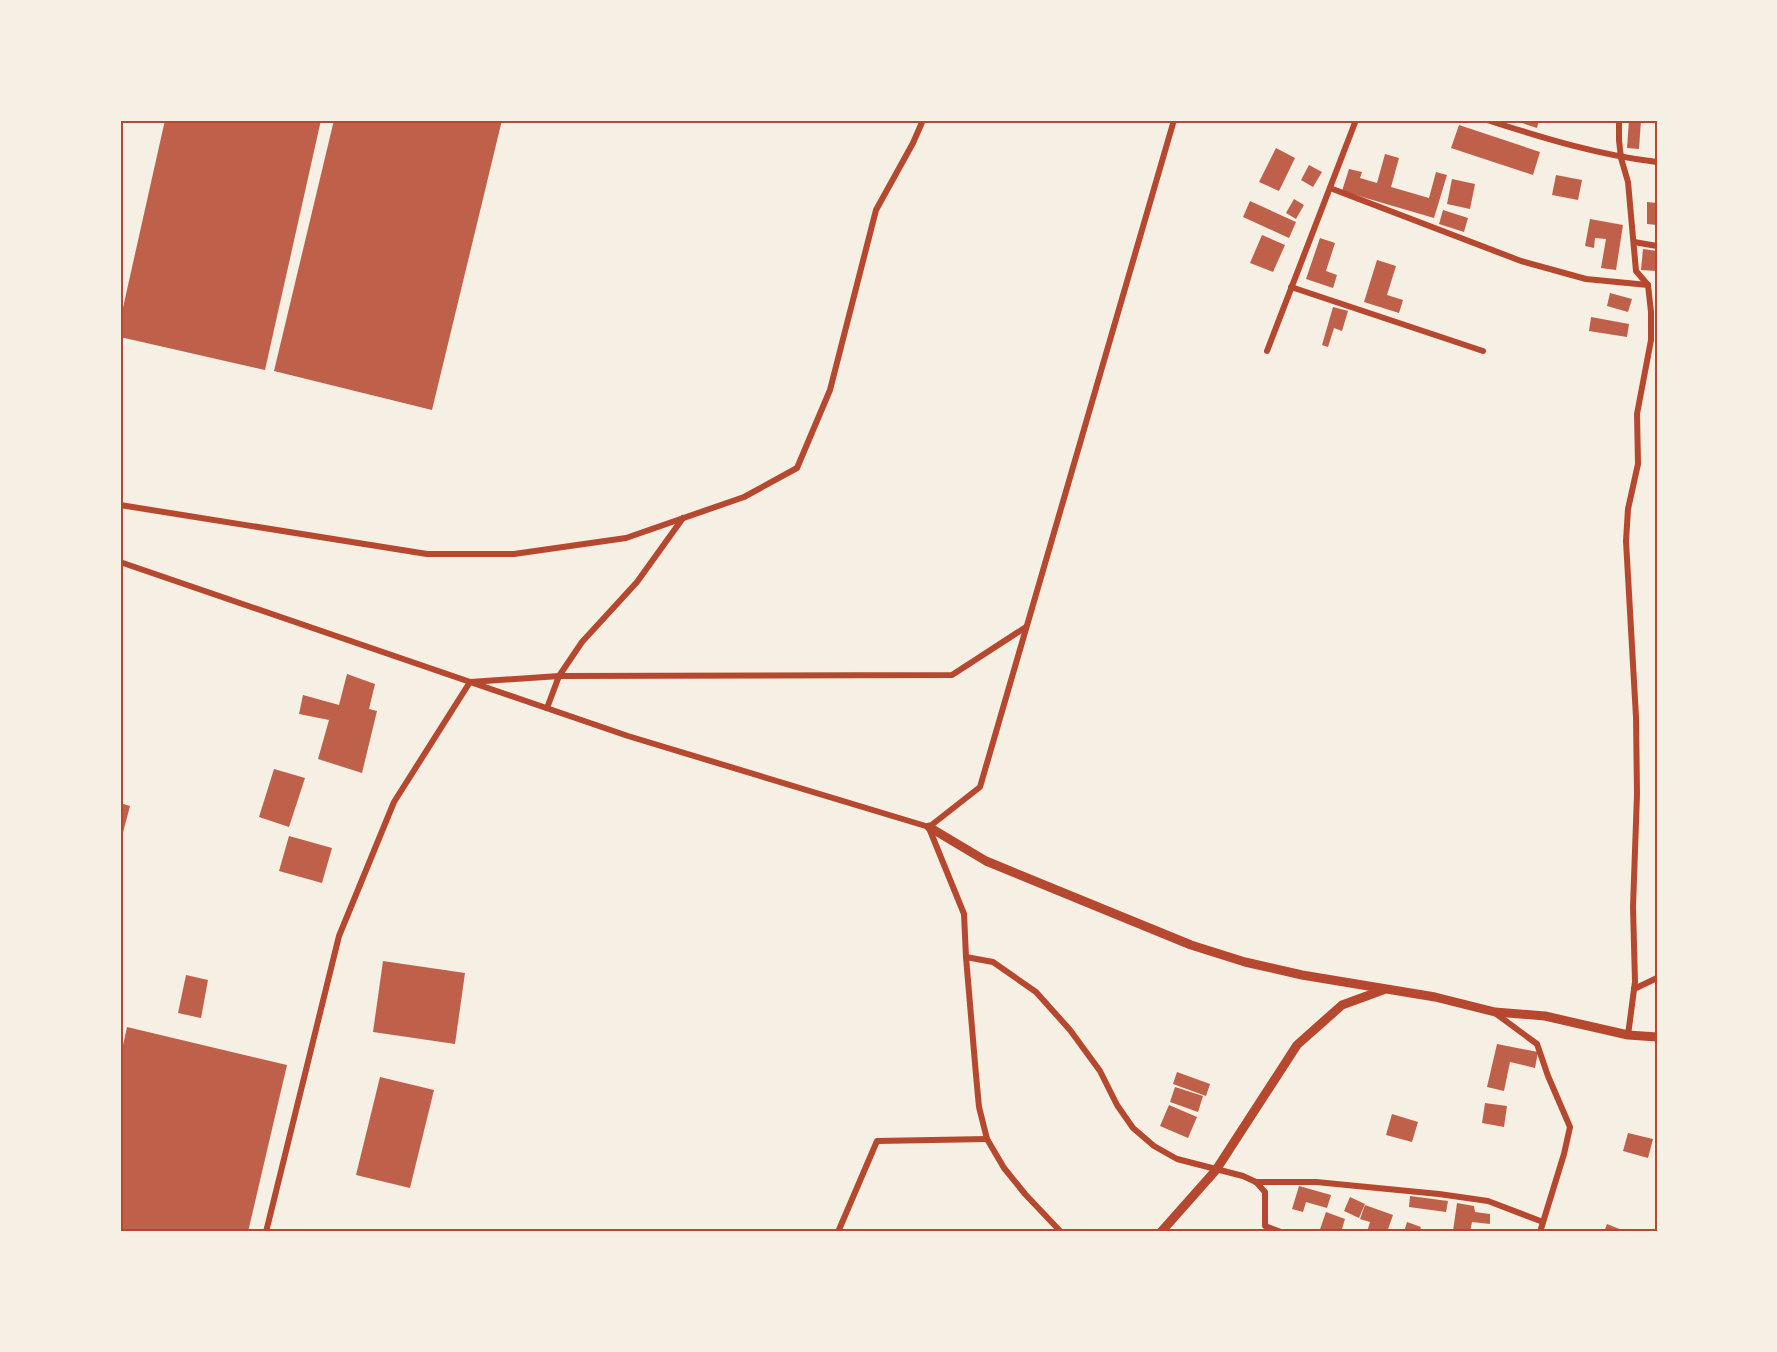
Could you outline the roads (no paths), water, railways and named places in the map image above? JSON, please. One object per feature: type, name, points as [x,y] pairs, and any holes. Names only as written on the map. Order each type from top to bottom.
[{"type":"street","points":[[120,505],[427,554],[514,554],[626,538],[744,497],[797,468],[830,390],[876,210],[923,120]]},
{"type":"street","points":[[929,827],[980,787],[1174,120]]},
{"type":"street","points":[[1267,351],[1356,120]]},
{"type":"street","points":[[1486,120],[1557,142],[1621,158],[1657,162]]},
{"type":"street","points":[[1619,120],[1621,158],[1628,182],[1636,271],[1648,285],[1651,312],[1651,340],[1637,414],[1638,464],[1628,509],[1626,541],[1636,717],[1637,783],[1634,988],[1628,1035]]},
{"type":"street","points":[[1330,188],[1521,261],[1586,279],[1648,285]]},
{"type":"street","points":[[1634,242],[1657,246]]},
{"type":"street","points":[[1292,287],[1484,351]]},
{"type":"street","points":[[547,708],[558,676],[582,642],[637,582],[683,518]]},
{"type":"street","points":[[120,562],[628,736],[929,827],[986,861],[1191,945],[1245,962],[1302,975],[1435,997],[1495,1012],[1545,1016],[1628,1035],[1657,1037]]},
{"type":"street","points":[[470,682],[558,676],[952,675],[1027,626]]},
{"type":"street","points":[[266,1232],[339,936],[394,802],[470,682]]},
{"type":"street","points":[[929,827],[964,914],[979,1107],[987,1139],[1004,1168],[1061,1232]]},
{"type":"street","points":[[966,957],[993,962],[1036,992],[1070,1030],[1100,1071],[1117,1105],[1133,1128],[1154,1146],[1177,1159],[1243,1176],[1256,1182],[1265,1192],[1265,1226],[1281,1232]]},
{"type":"street","points":[[1634,988],[1657,978]]},
{"type":"street","points":[[1161,1232],[1216,1170],[1297,1045],[1342,1005],[1386,989]]},
{"type":"street","points":[[1495,1012],[1537,1044],[1570,1126],[1564,1154],[1540,1232]]},
{"type":"street","points":[[838,1232],[877,1141],[987,1139]]},
{"type":"street","points":[[1256,1182],[1316,1182],[1469,1198],[1488,1201],[1543,1222]]}]
